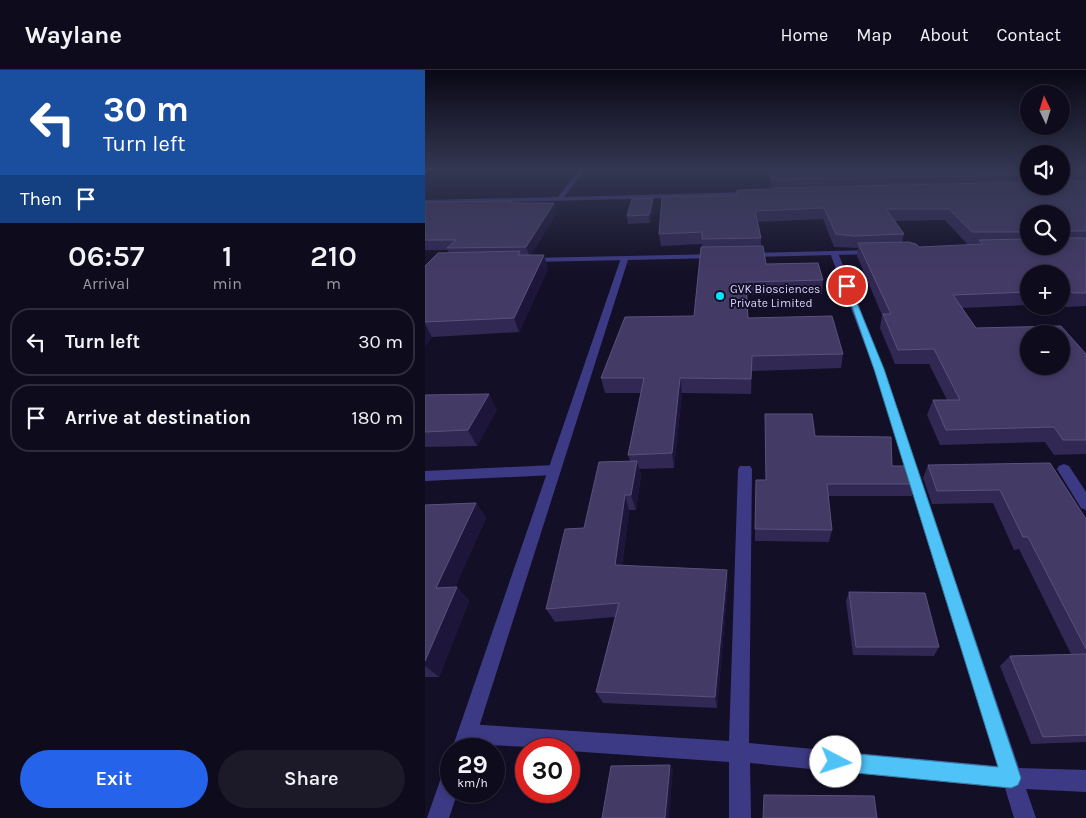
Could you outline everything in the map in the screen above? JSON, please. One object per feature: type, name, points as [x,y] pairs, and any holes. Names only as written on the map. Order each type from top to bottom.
[{"type":"street","points":[[734,255],[881,252]]},
{"type":"street","points":[[834,253],[879,369],[1025,818]]},
{"type":"street","points":[[519,260],[724,255]]},
{"type":"street","points":[[465,738],[625,258]]},
{"type":"street","points":[[740,818],[739,752],[745,469]]},
{"type":"street","points":[[1064,469],[1086,504]]},
{"type":"street","points":[[425,476],[554,470]]},
{"type":"street","points":[[505,743],[739,752],[1011,778],[1086,781]]},
{"type":"street","points":[[438,818],[443,803]]},
{"type":"building","points":[[425,204],[553,204],[526,247],[447,248],[456,240],[425,240]]},
{"type":"building","points":[[631,204],[652,204],[649,215],[627,216]]},
{"type":"building","points":[[661,204],[1086,204],[1086,231],[1070,231],[1070,205],[1020,205],[1020,232],[972,232],[949,209],[886,209],[904,234],[855,236],[836,234],[824,208],[755,211],[761,238],[702,239],[702,232],[659,234]]},
{"type":"building","points":[[1070,238],[1086,238],[1086,293],[1073,293],[1070,291],[1070,265],[1020,265],[1020,292],[953,295],[976,328],[1020,327],[1020,375],[1070,375],[1070,336],[1086,354],[1086,440],[1063,440],[1054,427],[946,430],[933,400],[960,400],[934,349],[898,350],[883,314],[891,314],[858,243],[909,242],[919,247],[983,244],[979,240],[1020,239],[1020,255],[1070,255]]},
{"type":"building","points":[[763,246],[766,264],[818,263],[823,280],[746,282],[748,318],[832,316],[843,354],[752,356],[751,379],[680,378],[672,453],[628,455],[644,378],[601,378],[625,317],[694,316],[701,247]]},
{"type":"building","points":[[520,251],[518,255],[544,255],[514,318],[425,322],[425,266],[438,253]]},
{"type":"building","points":[[489,394],[468,430],[425,432],[425,395]]},
{"type":"building","points":[[765,414],[812,414],[815,436],[891,437],[892,466],[910,466],[916,484],[827,484],[832,530],[755,529],[756,480],[766,480]]},
{"type":"building","points":[[637,461],[631,495],[625,495],[615,565],[727,570],[715,697],[596,692],[619,603],[546,609],[565,529],[584,528],[599,462]]},
{"type":"building","points":[[1050,463],[1086,519],[1086,649],[1028,537],[1023,537],[1000,490],[937,491],[928,465]]},
{"type":"building","points":[[476,503],[436,588],[457,587],[425,661],[425,505]]},
{"type":"building","points":[[849,592],[925,593],[939,647],[856,647]]},
{"type":"building","points":[[1086,654],[1086,735],[1043,737],[1010,656]]},
{"type":"building","points":[[670,765],[665,818],[602,818],[611,766]]},
{"type":"building","points":[[764,795],[874,796],[877,818],[763,818]]},
{"type":"place","name":"GVK Biosciences Private Limited","points":[[720,296]]},
{"type":"route","points":[[836,762],[1011,778],[879,369],[847,286]]}]
